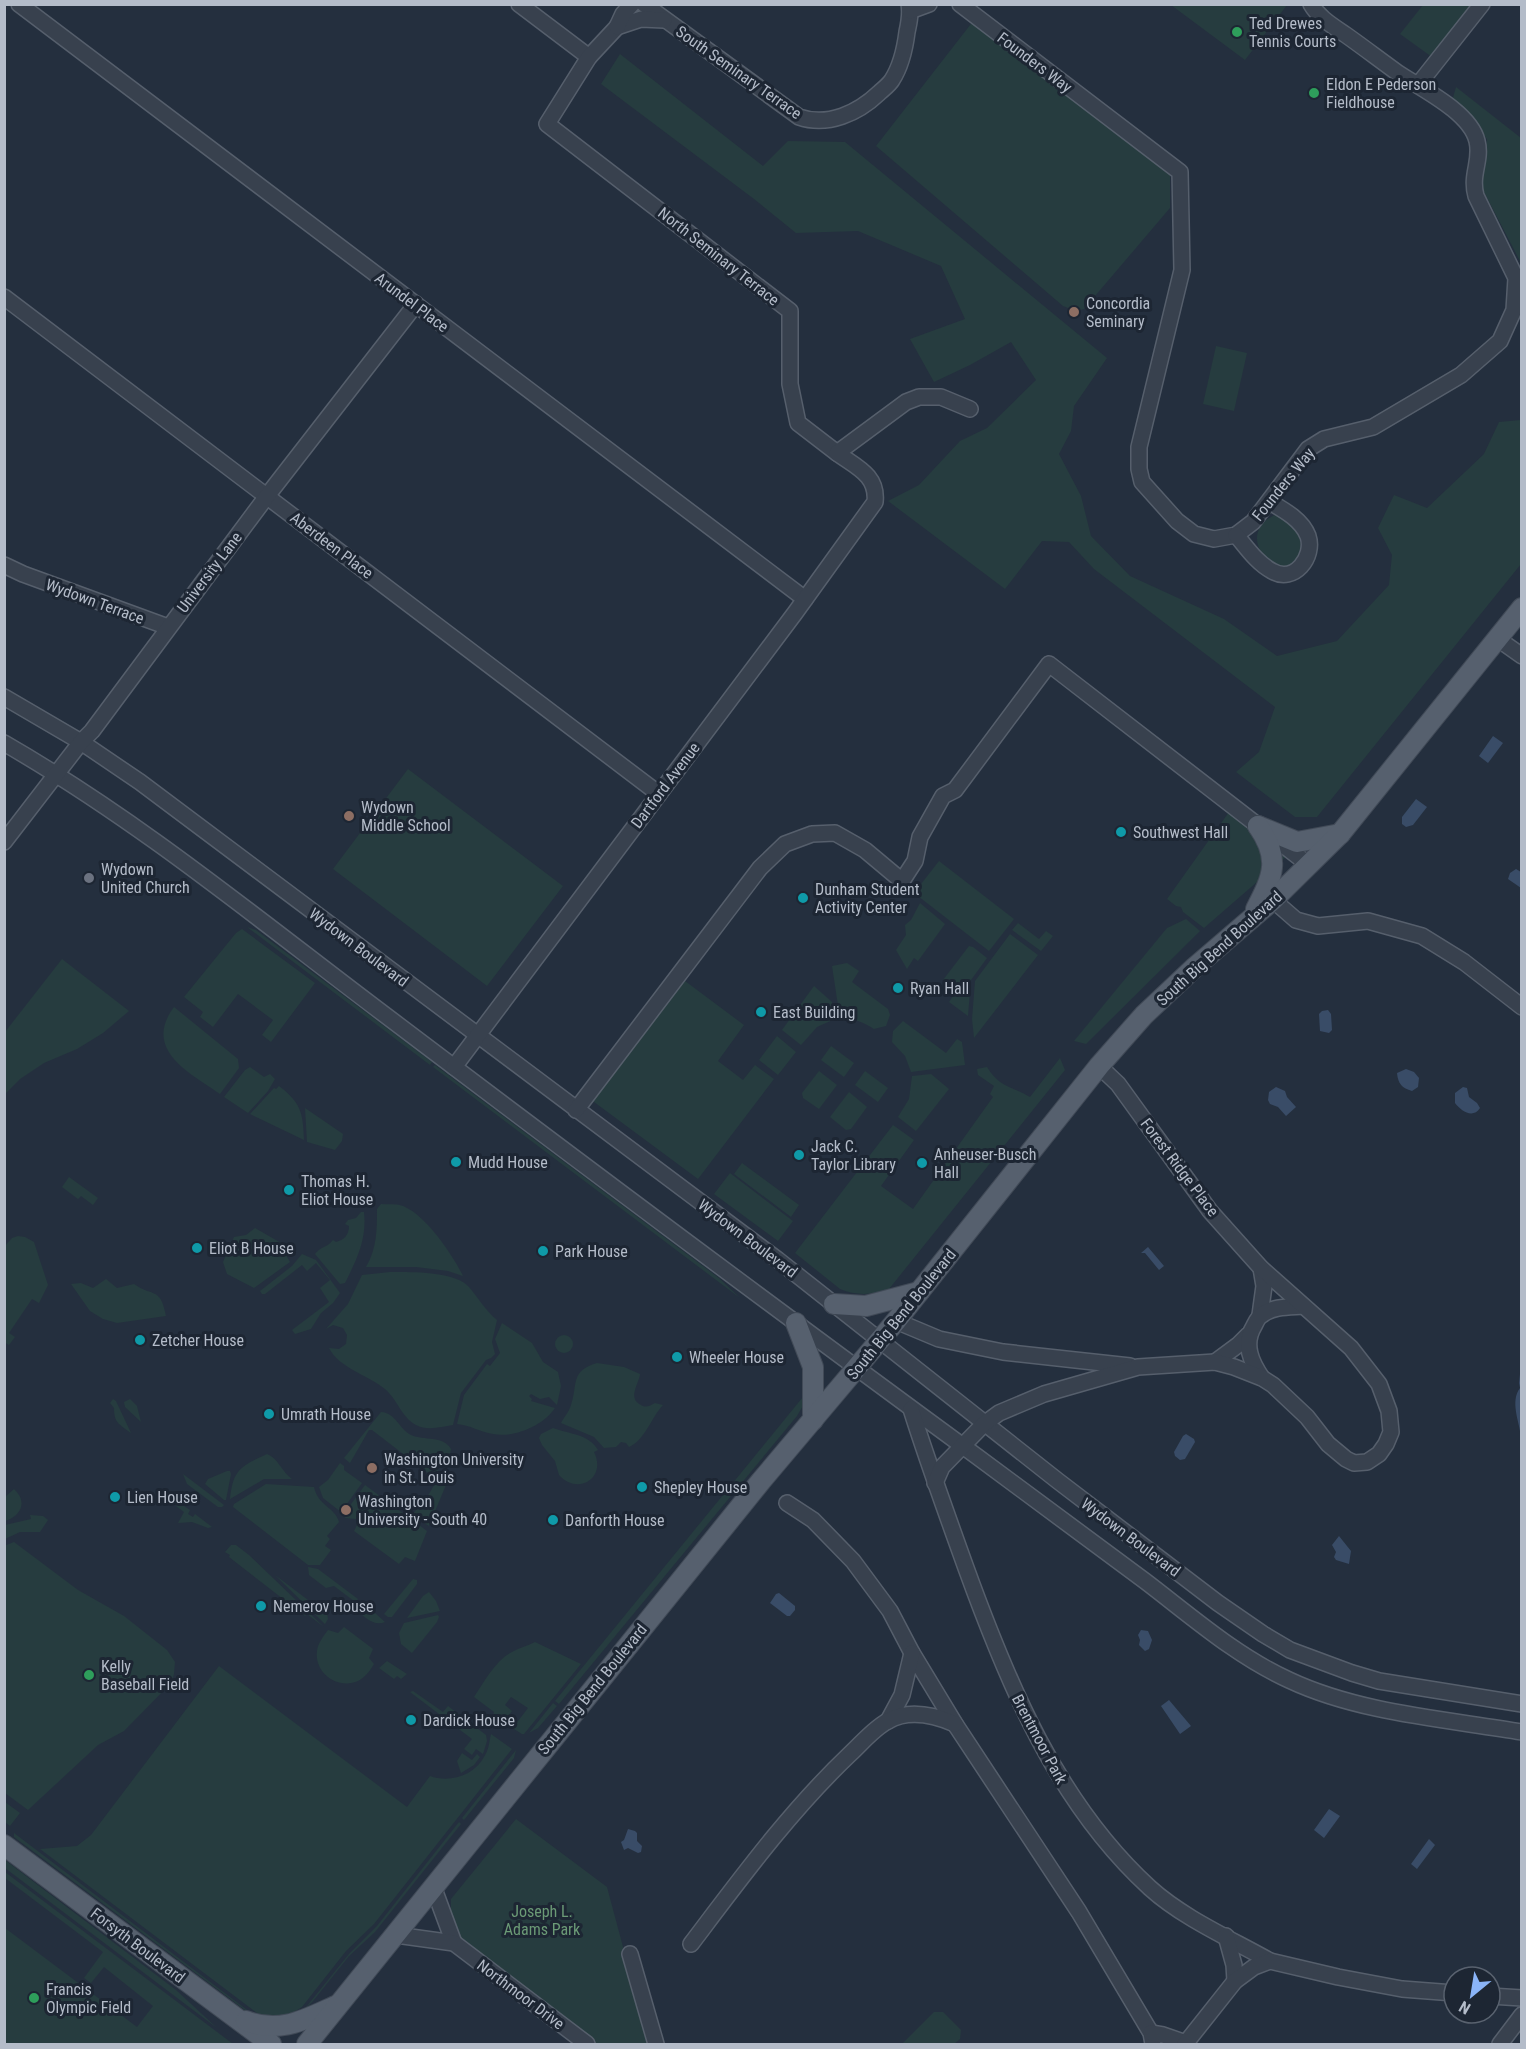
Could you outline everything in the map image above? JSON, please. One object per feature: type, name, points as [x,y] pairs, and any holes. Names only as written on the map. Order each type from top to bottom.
[{"type":"main road","name":"South Big Bend Boulevard","points":[[307,2044],[761,1481],[896,1322],[1099,1066],[1144,1016],[1195,967],[1273,900],[1340,834],[1521,608]]},
{"type":"main road","points":[[1258,826],[1297,842],[1340,834]]},
{"type":"main road","points":[[1252,918],[1270,882],[1273,862],[1272,850],[1258,826]]},
{"type":"main road","points":[[834,1304],[866,1306],[919,1292]]},
{"type":"main road","points":[[796,1323],[813,1367],[813,1420]]},
{"type":"main road","name":"Forsyth Boulevard","points":[[4,1845],[271,2044]]},
{"type":"main road","points":[[235,2017],[265,2027],[279,2026],[303,2020],[340,2003]]},
{"type":"main road","points":[[326,2044],[340,2003]]},
{"type":"main road","points":[[235,2017],[251,2044]]},
{"type":"street","name":"Arundel Place","points":[[19,4],[805,599]]},
{"type":"street","points":[[519,4],[589,57],[617,27],[623,14],[632,4]]},
{"type":"street","points":[[644,4],[664,20]]},
{"type":"street","name":"South Seminary Terrace","points":[[617,27],[641,19],[664,20],[799,117],[809,121],[824,121],[845,116],[868,104],[892,81],[904,50],[910,8],[929,4]]},
{"type":"street","name":"Founders Way","points":[[960,4],[1180,172],[1182,270],[1139,447],[1138,469],[1142,482],[1177,521],[1194,534],[1214,539],[1236,535],[1253,522],[1308,449],[1324,439],[1372,427],[1461,375],[1500,341],[1514,310],[1516,278],[1476,196],[1473,184],[1478,158],[1477,141],[1470,126],[1454,110],[1321,17],[1311,4]]},
{"type":"street","points":[[1418,86],[1482,4]]},
{"type":"street","name":"North Seminary Terrace","points":[[589,57],[547,124],[790,311],[790,384],[798,423],[868,475],[876,490],[875,502]]},
{"type":"street","name":"Aberdeen Place","points":[[4,297],[659,794]]},
{"type":"street","name":"University Lane","points":[[4,842],[92,731],[267,496],[416,304]]},
{"type":"street","points":[[837,453],[906,402],[919,397],[941,398],[970,409]]},
{"type":"street","name":"Dartford Avenue","points":[[454,1067],[805,599],[875,502]]},
{"type":"street","points":[[1236,535],[1257,561],[1274,573],[1297,572],[1308,553],[1309,537],[1288,512],[1270,502]]},
{"type":"street","name":"Wydown Terrace","points":[[4,565],[168,627]]},
{"type":"street","points":[[4,579],[23,574]]},
{"type":"street","points":[[1498,639],[1521,656]]},
{"type":"street","points":[[576,1110],[760,868],[785,844],[812,834],[835,833],[865,850],[902,881],[915,861],[920,837],[943,796],[955,790],[1049,664],[1309,865]]},
{"type":"street","name":"Wydown Boulevard","points":[[4,697],[81,742],[140,782],[880,1339],[984,1424],[1218,1603],[1290,1650],[1322,1664],[1379,1681],[1521,1704]]},
{"type":"street","name":"Wydown Boulevard","points":[[4,743],[57,773],[159,843],[856,1369],[1239,1651],[1289,1680],[1359,1704],[1521,1732]]},
{"type":"street","points":[[1273,900],[1296,920],[1318,926],[1368,921],[1422,936],[1464,962],[1521,1007]]},
{"type":"street","name":"Forest Ridge Place","points":[[1099,1066],[1118,1084],[1210,1211],[1261,1268],[1351,1348],[1379,1384],[1389,1411],[1391,1432],[1379,1454],[1367,1462],[1354,1462],[1346,1459],[1328,1444],[1307,1417],[1262,1378],[1250,1355],[1248,1335]]},
{"type":"street","points":[[1215,1362],[1238,1346],[1260,1316],[1264,1286],[1261,1268]]},
{"type":"street","points":[[1260,1316],[1271,1310],[1303,1306]]},
{"type":"street","name":"Forest Ridge Place","points":[[896,1322],[939,1339],[1003,1352],[1138,1367],[1215,1362],[1262,1378]]},
{"type":"street","name":"Forest Ridge Place","points":[[963,1446],[984,1424],[999,1413],[1036,1397],[1138,1367]]},
{"type":"street","name":"Brentmoor Park","points":[[911,1409],[935,1483],[1006,1675],[1052,1765],[1104,1841],[1152,1889],[1179,1909],[1270,1961],[1380,1985],[1442,1992]]},
{"type":"street","points":[[935,1483],[942,1467],[963,1446]]},
{"type":"street","points":[[787,1503],[813,1520],[853,1561],[890,1611],[912,1653],[955,1724],[1079,1912],[1152,2039],[1163,2035],[1185,2044],[1235,1981],[1254,1967],[1270,1961]]},
{"type":"street","points":[[691,1944],[765,1847],[822,1780],[888,1721],[902,1695],[912,1653]]},
{"type":"street","points":[[888,1721],[905,1715],[925,1715],[938,1717],[955,1724]]},
{"type":"street","points":[[434,1888],[454,1943]]},
{"type":"street","name":"Northmoor Drive","points":[[396,1935],[454,1943],[587,2044]]},
{"type":"street","points":[[1226,1936],[1234,1965],[1235,1981]]},
{"type":"street","points":[[630,1954],[656,2044]]},
{"type":"street","points":[[1502,1997],[1521,1998]]},
{"type":"street","points":[[1500,2044],[1521,2015]]},
{"type":"green space","name":"Ted Drewes Tennis Courts","points":[[1171,5],[1287,5],[1245,60]]},
{"type":"green space","points":[[1423,5],[1474,5],[1432,57],[1400,34]]},
{"type":"green space","points":[[974,20],[1170,169],[1170,208],[1084,309],[1076,311],[1063,306],[876,146]]},
{"type":"green space","points":[[620,54],[763,166],[788,141],[845,142],[1107,358],[1074,406],[1071,431],[1059,454],[1081,496],[1091,536],[1130,576],[1224,619],[1277,656],[1337,641],[1389,585],[1392,555],[1378,528],[1394,495],[1427,508],[1484,454],[1499,422],[1521,420],[1521,564],[1317,817],[1295,817],[1236,772],[1259,752],[1275,707],[1094,569],[1069,542],[1042,541],[1005,589],[888,501],[919,485],[960,441],[987,428],[1036,380],[1011,342],[934,382],[910,339],[965,319],[941,266],[858,231],[796,233],[601,84]]},
{"type":"green space","points":[[1456,87],[1521,138],[1521,263],[1483,190],[1482,176],[1487,139],[1452,101]]},
{"type":"green space","points":[[1216,346],[1247,353],[1234,411],[1203,404]]},
{"type":"green space","points":[[1277,514],[1294,526],[1301,544],[1300,556],[1294,567],[1272,562],[1259,548],[1257,539],[1259,529],[1265,521]]},
{"type":"green space","points":[[408,769],[563,886],[487,986],[333,869]]},
{"type":"green space","points":[[1229,812],[1287,856],[1204,928],[1183,912],[1181,907],[1167,899]]},
{"type":"green space","points":[[939,861],[1014,919],[989,951],[914,893]]},
{"type":"green space","points":[[920,903],[945,924],[918,961],[914,958],[907,969],[896,950],[906,935],[905,925],[911,920]]},
{"type":"green space","points":[[1186,919],[1200,931],[1086,1044],[1074,1041],[1167,928]]},
{"type":"green space","points":[[1018,923],[1039,939],[1046,931],[1053,936],[1041,951],[1012,930]]},
{"type":"green space","points":[[247,927],[256,930],[432,1062],[430,1065]]},
{"type":"green space","points":[[242,929],[315,983],[271,1042],[262,1035],[273,1020],[238,994],[213,1027],[200,1017],[203,1012],[184,997],[236,933]]},
{"type":"green space","points":[[1010,934],[1038,955],[974,1038],[972,1019],[975,981]]},
{"type":"green space","points":[[969,946],[987,958],[971,980],[968,1016],[949,1002],[956,992],[943,980]]},
{"type":"green space","points":[[62,959],[129,1011],[103,1033],[77,1049],[44,1063],[20,1079],[5,1094],[5,1032]]},
{"type":"green space","points":[[847,963],[859,971],[852,982],[888,1009],[890,1015],[886,1026],[874,1029],[858,1021],[840,1019],[832,966]]},
{"type":"green space","points":[[681,978],[744,1025],[718,1061],[743,1080],[755,1065],[774,1079],[698,1179],[590,1099]]},
{"type":"green space","points":[[814,986],[832,1002],[835,1019],[817,1027],[801,1045],[782,1030]]},
{"type":"green space","points":[[174,1007],[238,1059],[239,1068],[220,1094],[184,1069],[167,1048],[163,1036],[166,1022]]},
{"type":"green space","points":[[903,1021],[946,1053],[957,1039],[962,1042],[965,1065],[911,1072],[905,1056],[892,1042],[893,1031]]},
{"type":"green space","points":[[777,1036],[796,1052],[778,1075],[759,1060]]},
{"type":"green space","points":[[831,1046],[854,1063],[844,1077],[821,1060]]},
{"type":"green space","points":[[1060,1058],[1065,1070],[889,1289],[864,1294],[840,1289],[795,1253],[893,1125],[914,1140],[881,1186],[913,1209],[993,1097],[990,1094],[994,1086],[978,1075],[977,1069],[987,1067],[1002,1083],[1030,1097]]},
{"type":"green space","points":[[435,1065],[719,1278],[740,1298],[433,1067]]},
{"type":"green space","points":[[250,1067],[264,1077],[270,1074],[275,1079],[268,1091],[248,1113],[224,1097],[245,1070]]},
{"type":"green space","points":[[819,1071],[837,1085],[819,1109],[803,1098],[802,1093]]},
{"type":"green space","points":[[865,1071],[888,1088],[878,1102],[855,1085]]},
{"type":"green space","points":[[931,1074],[949,1089],[916,1131],[898,1117],[909,1099],[912,1076]]},
{"type":"green space","points":[[279,1086],[292,1098],[299,1109],[303,1122],[304,1140],[250,1114],[274,1088]]},
{"type":"green space","points":[[849,1092],[867,1107],[851,1129],[846,1130],[830,1117]]},
{"type":"green space","points":[[305,1108],[343,1134],[342,1141],[335,1150],[307,1142]]},
{"type":"green space","points":[[742,1163],[799,1205],[791,1217],[734,1174]]},
{"type":"green space","points":[[730,1173],[793,1221],[778,1241],[714,1194]]},
{"type":"green space","points":[[69,1177],[98,1198],[93,1205],[81,1196],[78,1199],[62,1187]]},
{"type":"green space","points":[[381,1204],[402,1206],[422,1219],[446,1247],[463,1276],[448,1271],[416,1267],[366,1267],[374,1246],[377,1209]]},
{"type":"green space","points":[[364,1212],[365,1222],[360,1249],[345,1283],[340,1284],[315,1254],[333,1240],[336,1242],[344,1238],[349,1229],[349,1226],[345,1224]]},
{"type":"green space","points":[[255,1228],[288,1247],[286,1255],[290,1262],[254,1288],[227,1274],[223,1262],[234,1237],[246,1235]]},
{"type":"green space","points":[[18,1236],[34,1242],[48,1285],[39,1303],[32,1299],[9,1333],[15,1337],[9,1345],[4,1342],[5,1246],[12,1238]]},
{"type":"green space","points":[[302,1254],[316,1260],[340,1293],[333,1303],[321,1313],[311,1329],[295,1334],[292,1330],[329,1302],[320,1288],[330,1280],[316,1263],[307,1271],[302,1265],[265,1294],[260,1291],[292,1266]]},
{"type":"green space","points":[[390,1272],[443,1275],[454,1278],[469,1287],[497,1320],[492,1342],[495,1354],[486,1360],[461,1393],[453,1425],[429,1428],[420,1427],[411,1422],[385,1389],[340,1361],[329,1348],[339,1349],[346,1344],[347,1335],[343,1328],[333,1325],[326,1329],[348,1304],[362,1275]]},
{"type":"green space","points":[[106,1279],[117,1288],[134,1284],[159,1296],[166,1316],[117,1323],[103,1319],[90,1311],[71,1284],[81,1283],[93,1288]]},
{"type":"green space","points":[[502,1323],[532,1343],[543,1362],[558,1372],[561,1386],[557,1405],[549,1397],[540,1399],[531,1394],[529,1396],[531,1401],[555,1408],[543,1420],[519,1432],[501,1435],[457,1424],[464,1395],[487,1364],[490,1366],[500,1353],[495,1339]]},
{"type":"green space","points":[[564,1335],[570,1338],[573,1344],[570,1350],[564,1353],[558,1350],[555,1344],[558,1338]]},
{"type":"green space","points":[[597,1363],[624,1367],[640,1374],[634,1395],[637,1402],[645,1406],[655,1403],[663,1405],[644,1434],[629,1447],[626,1443],[621,1442],[616,1447],[604,1448],[594,1437],[561,1423],[570,1408],[579,1374],[588,1366]]},
{"type":"green space","points":[[807,1392],[804,1404],[797,1416],[559,1704],[555,1701]]},
{"type":"green space","points":[[113,1399],[131,1433],[116,1420],[114,1408],[110,1403]]},
{"type":"green space","points":[[130,1399],[137,1406],[141,1422],[125,1407],[124,1402]]},
{"type":"green space","points":[[381,1412],[394,1418],[411,1435],[438,1440],[451,1449],[450,1455],[440,1454],[438,1474],[447,1477],[448,1480],[429,1526],[412,1515],[437,1480],[372,1430],[369,1430],[350,1463],[344,1458]]},
{"type":"green space","points":[[553,1428],[578,1435],[598,1450],[594,1452],[597,1470],[588,1481],[574,1484],[559,1475],[555,1461],[539,1438],[541,1434]]},
{"type":"green space","points":[[267,1454],[292,1479],[264,1479],[230,1499],[233,1481],[240,1470]]},
{"type":"green space","points":[[340,1463],[344,1466],[344,1470],[362,1483],[341,1512],[323,1498],[319,1487],[328,1480]]},
{"type":"green space","points":[[227,1471],[231,1474],[226,1500],[224,1500],[205,1484],[208,1479]]},
{"type":"green space","points":[[183,1474],[224,1505],[218,1507],[187,1484]]},
{"type":"green space","points":[[266,1484],[314,1487],[319,1498],[337,1517],[339,1522],[327,1536],[330,1539],[325,1546],[331,1550],[320,1565],[308,1565],[233,1507],[234,1504]]},
{"type":"green space","points":[[365,1485],[427,1531],[415,1561],[405,1557],[399,1564],[354,1531],[357,1525],[356,1519],[345,1518],[346,1511]]},
{"type":"green space","points":[[14,1489],[21,1499],[21,1508],[15,1516],[5,1521],[5,1497]]},
{"type":"green space","points":[[177,1504],[190,1510],[188,1514],[193,1517],[195,1514],[212,1527],[208,1528],[192,1522],[178,1523],[184,1512],[176,1506]]},
{"type":"green space","points":[[30,1515],[43,1516],[48,1520],[40,1532],[20,1532],[5,1539],[5,1525],[31,1519]]},
{"type":"green space","name":"Kelly Baseball Field","points":[[14,1542],[78,1590],[124,1616],[167,1650],[175,1662],[171,1683],[124,1731],[98,1745],[28,1810],[5,1793],[4,1546]]},
{"type":"green space","points":[[231,1545],[236,1545],[249,1555],[324,1627],[307,1614],[305,1616],[229,1557],[230,1555],[225,1552]]},
{"type":"green space","points":[[308,1567],[318,1569],[358,1599],[356,1602],[364,1607],[366,1605],[385,1622],[377,1623],[365,1618],[355,1609],[354,1601],[334,1586],[326,1588],[309,1575]]},
{"type":"green space","points":[[275,1575],[308,1600],[307,1602],[327,1614],[328,1619],[325,1624]]},
{"type":"green space","points":[[413,1579],[417,1580],[417,1584],[392,1617],[388,1617],[384,1614]]},
{"type":"green space","points":[[429,1592],[440,1611],[407,1618],[423,1596]]},
{"type":"green space","points":[[438,1615],[437,1622],[412,1653],[401,1644],[399,1633],[404,1623]]},
{"type":"green space","points":[[344,1627],[373,1649],[369,1658],[374,1664],[372,1667],[363,1678],[350,1683],[329,1678],[323,1673],[317,1659],[318,1645],[328,1630],[338,1633]]},
{"type":"green space","points":[[535,1642],[581,1664],[522,1734],[503,1722],[503,1719],[501,1721],[493,1715],[494,1712],[474,1697],[501,1660],[512,1652]],"holes":[[[511,1697],[528,1708],[518,1721],[509,1715],[512,1711],[505,1705]]]},
{"type":"green space","points":[[387,1661],[407,1674],[401,1679],[397,1676],[394,1679],[379,1668]]},
{"type":"green space","points":[[219,1666],[407,1807],[430,1776],[453,1778],[468,1773],[480,1764],[488,1749],[491,1734],[512,1749],[374,1924],[346,1951],[302,2007],[285,2016],[267,2017],[257,2013],[40,1849],[77,1846],[91,1835]]},
{"type":"green space","points":[[413,1691],[443,1712],[448,1706],[486,1735],[487,1741],[483,1754],[476,1749],[472,1755],[464,1749],[472,1739],[410,1692]]},
{"type":"green space","points":[[553,1703],[557,1706],[538,1728],[529,1733]]},
{"type":"green space","points":[[516,1750],[514,1758],[464,1820],[462,1818]]},
{"type":"green space","points":[[462,1753],[472,1760],[477,1754],[480,1757],[474,1765],[461,1773],[457,1761]]},
{"type":"green space","points":[[5,1802],[20,1813],[10,1826],[5,1822]]},
{"type":"green space","name":"Joseph L. Adams Park","points":[[516,1819],[607,1887],[649,2044],[595,2044],[457,1937],[451,1918],[451,1899]]},
{"type":"green space","points":[[459,1822],[461,1824],[375,1932],[349,1956],[303,2011],[349,1954],[377,1926]]},
{"type":"green space","points":[[14,1833],[251,2013],[253,2016],[14,1837]]},
{"type":"green space","points":[[5,1860],[176,1990],[217,2028],[5,1868]]},
{"type":"green space","points":[[5,1872],[233,2044],[5,2044],[5,1928],[137,2027],[153,2006],[104,1967],[91,1983],[84,1978],[103,1952],[5,1878]]},
{"type":"green space","points":[[934,2012],[943,2012],[961,2030],[960,2039],[954,2044],[902,2044]]},
{"type":"water","points":[[1493,736],[1503,743],[1488,763],[1479,756]]},
{"type":"water","points":[[1416,799],[1427,807],[1413,825],[1406,827],[1402,824],[1402,817]]},
{"type":"water","points":[[1516,869],[1521,872],[1521,888],[1508,879],[1510,873]]},
{"type":"water","points":[[1328,1010],[1331,1014],[1332,1030],[1329,1033],[1320,1031],[1319,1014]]},
{"type":"water","points":[[1406,1069],[1414,1072],[1419,1078],[1418,1087],[1412,1091],[1403,1087],[1398,1080],[1397,1073]]},
{"type":"water","points":[[1276,1087],[1285,1091],[1296,1107],[1286,1116],[1268,1100],[1269,1092]]},
{"type":"water","points":[[1463,1087],[1467,1088],[1469,1097],[1480,1108],[1474,1113],[1460,1109],[1455,1103],[1455,1093]]},
{"type":"water","points":[[1148,1247],[1164,1266],[1159,1270],[1145,1253],[1141,1253]]},
{"type":"water","points":[[1520,1374],[1521,1436],[1515,1405],[1520,1388]]},
{"type":"water","points":[[1186,1434],[1195,1442],[1185,1459],[1180,1460],[1174,1452]]},
{"type":"water","points":[[1339,1536],[1351,1551],[1349,1564],[1336,1560],[1334,1557],[1336,1552],[1332,1545]]},
{"type":"water","points":[[779,1593],[795,1606],[790,1616],[770,1603]]},
{"type":"water","points":[[1141,1630],[1148,1631],[1152,1640],[1149,1649],[1145,1651],[1139,1645],[1138,1635]]},
{"type":"water","points":[[1169,1700],[1191,1726],[1180,1734],[1161,1706]]},
{"type":"water","points":[[1329,1809],[1340,1816],[1324,1838],[1314,1830]]},
{"type":"water","points":[[628,1829],[637,1833],[637,1841],[642,1846],[641,1852],[638,1853],[628,1848],[624,1850],[621,1842]]},
{"type":"water","points":[[1429,1839],[1435,1845],[1417,1869],[1411,1864]]},
{"type":"place","name":"Ted Drewes Tennis Courts","points":[[1237,32]]},
{"type":"place","name":"Eldon E Pederson Fieldhouse","points":[[1314,93]]},
{"type":"place","name":"Concordia Seminary","points":[[1074,312]]},
{"type":"place","name":"Wydown Middle School","points":[[349,816]]},
{"type":"place","name":"Southwest Hall","points":[[1121,832]]},
{"type":"place","name":"Wydown United Church","points":[[89,878]]},
{"type":"place","name":"Dunham Student Activity Center","points":[[803,898]]},
{"type":"place","name":"Ryan Hall","points":[[898,988]]},
{"type":"place","name":"East Building","points":[[761,1012]]},
{"type":"place","name":"Jack C. Taylor Library","points":[[799,1155]]},
{"type":"place","name":"Mudd House","points":[[456,1162]]},
{"type":"place","name":"Anheuser-Busch Hall","points":[[922,1163]]},
{"type":"place","name":"Thomas H. Eliot House","points":[[289,1190]]},
{"type":"place","name":"Eliot B House","points":[[197,1248]]},
{"type":"place","name":"Park House","points":[[543,1251]]},
{"type":"place","name":"Zetcher House","points":[[140,1340]]},
{"type":"place","name":"Wheeler House","points":[[677,1357]]},
{"type":"place","name":"Umrath House","points":[[269,1414]]},
{"type":"place","name":"Washington University in St. Louis","points":[[372,1468]]},
{"type":"place","name":"Shepley House","points":[[642,1487]]},
{"type":"place","name":"Lien House","points":[[115,1497]]},
{"type":"place","name":"Washington University - South 40","points":[[346,1510]]},
{"type":"place","name":"Danforth House","points":[[553,1520]]},
{"type":"place","name":"Nemerov House","points":[[261,1606]]},
{"type":"place","name":"Kelly Baseball Field","points":[[89,1675]]},
{"type":"place","name":"Dardick House","points":[[411,1720]]},
{"type":"place","name":"Francis Olympic Field","points":[[34,1998]]}]
